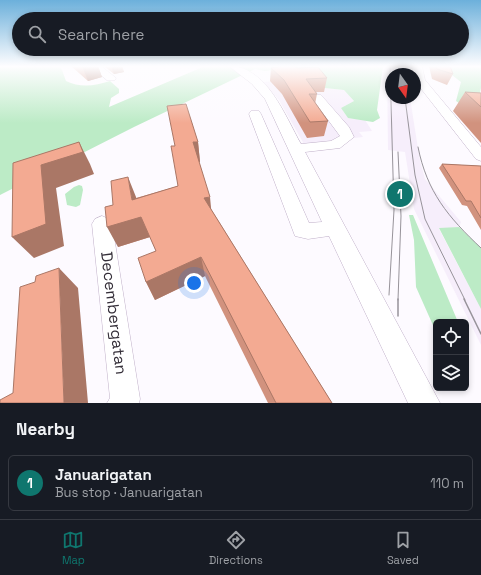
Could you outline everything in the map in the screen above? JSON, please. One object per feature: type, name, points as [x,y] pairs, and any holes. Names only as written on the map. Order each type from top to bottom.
[{"type":"street","points":[[258,85],[270,98],[424,403]]},
{"type":"street","points":[[423,85],[481,156]]},
{"type":"street","points":[[295,149],[335,145],[347,137],[344,130],[317,97]]},
{"type":"street","points":[[255,114],[302,230],[308,231],[335,228]]},
{"type":"street","name":"Decembergatan","points":[[102,224],[125,399],[123,403]]},
{"type":"shaded area","points":[[265,85],[322,85],[325,88],[344,90],[354,101],[341,108],[348,118],[365,120],[372,131],[359,132],[363,137],[304,144],[279,100]]},
{"type":"shaded area","points":[[387,104],[411,104],[420,161],[425,179],[461,222],[459,227],[439,229],[481,309],[481,345],[414,209],[405,152],[388,150]]},
{"type":"green space","points":[[0,85],[114,85],[119,89],[119,93],[111,98],[109,107],[161,85],[222,85],[134,127],[0,195]]},
{"type":"green space","points":[[322,85],[380,85],[377,110],[380,118],[373,122],[348,118],[341,108],[354,101],[344,90],[325,88]]},
{"type":"green space","points":[[460,85],[481,85],[475,114],[456,101]]},
{"type":"green space","points":[[79,185],[82,186],[83,190],[80,205],[76,207],[67,205],[65,194]]},
{"type":"green space","points":[[409,215],[413,215],[457,319],[433,319],[433,325],[416,287],[414,240]]},
{"type":"green space","points":[[459,227],[481,248],[481,309],[439,228]]},
{"type":"building","points":[[287,85],[310,85],[317,94],[309,94],[328,121],[310,122]]},
{"type":"building","points":[[465,92],[481,93],[481,107]]},
{"type":"building","points":[[186,104],[198,142],[193,142],[210,197],[204,198],[332,403],[276,403],[201,257],[146,282],[138,258],[156,251],[141,217],[107,227],[105,207],[113,205],[111,181],[128,177],[132,200],[178,186],[171,146],[175,146],[167,106]]},
{"type":"building","points":[[79,142],[83,152],[41,165],[46,224],[12,237],[13,163]]},
{"type":"building","points":[[442,164],[481,166],[481,218],[471,201],[466,201]]},
{"type":"building","points":[[59,268],[64,403],[0,403],[0,400],[13,393],[20,287],[35,282],[36,276]]},
{"type":"tram line","points":[[389,295],[394,210],[391,85]]},
{"type":"tram line","points":[[406,104],[415,175],[425,219],[465,300]]},
{"type":"tram line","points":[[418,147],[427,177],[440,203],[458,225],[481,248]]},
{"type":"tram line","points":[[398,152],[401,216],[398,300]]},
{"type":"tram line","points":[[464,299],[481,334]]},
{"type":"tram line","points":[[398,300],[398,316]]},
{"type":"place","name":"Januarigatan","points":[[400,194]]}]
